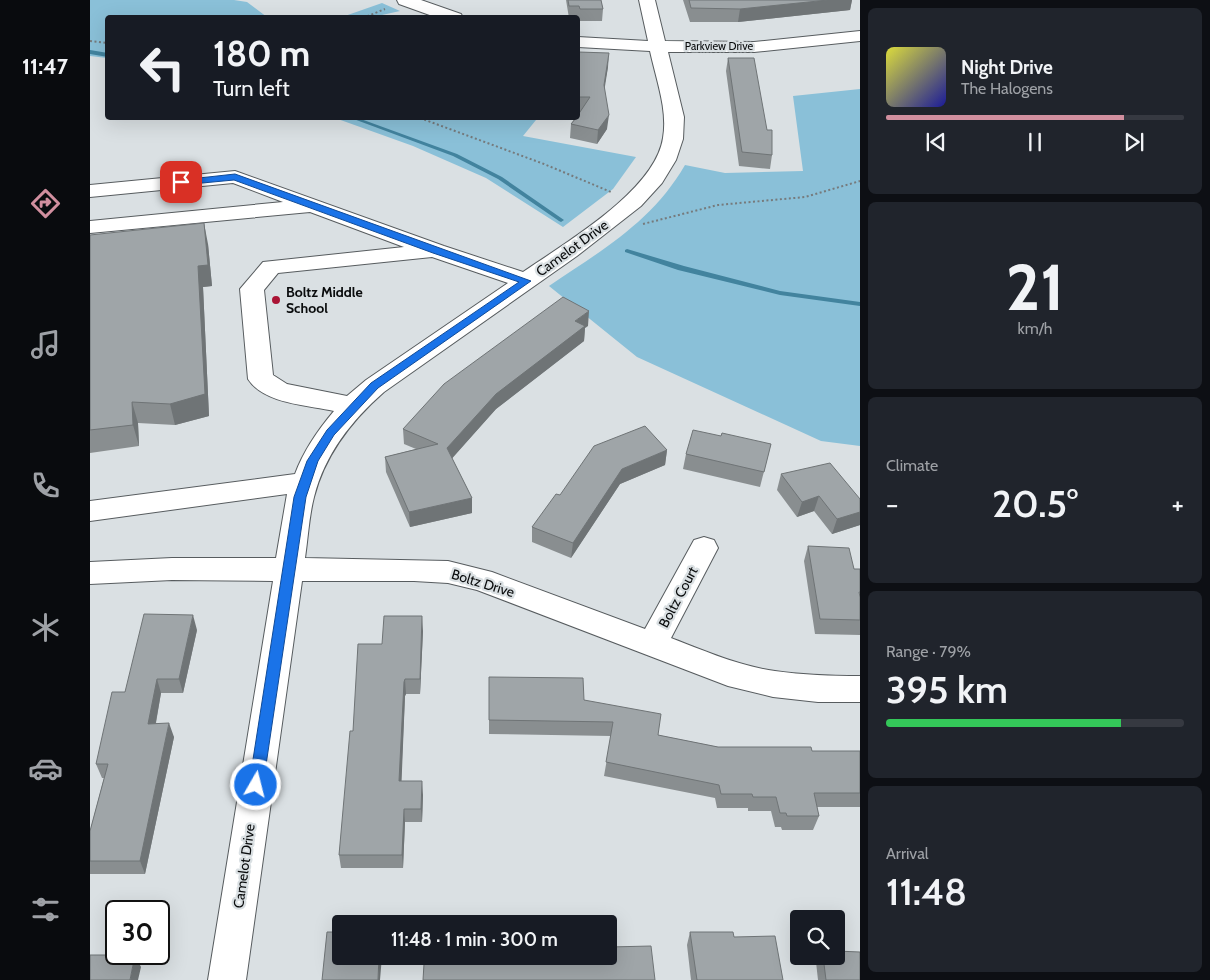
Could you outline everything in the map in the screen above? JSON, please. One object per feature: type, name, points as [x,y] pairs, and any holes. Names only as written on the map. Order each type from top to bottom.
[{"type":"street","points":[[405,0],[447,15]]},
{"type":"street","name":"Camelot Drive","points":[[227,980],[300,497],[313,461],[331,432],[352,406],[375,386],[613,219],[634,202],[655,179],[666,160],[673,138],[674,117],[647,0]]},
{"type":"street","name":"Parkview Drive","points":[[580,42],[658,46],[754,47],[860,36]]},
{"type":"street","points":[[90,191],[235,177],[436,251],[526,281]]},
{"type":"street","points":[[90,227],[314,206]]},
{"type":"street","points":[[352,406],[280,391],[261,378],[252,289],[271,267],[436,251]]},
{"type":"street","points":[[90,511],[305,482]]},
{"type":"street","name":"Boltz Court","points":[[652,645],[704,548]]},
{"type":"street","name":"Boltz Drive","points":[[90,573],[172,569],[448,572],[482,580],[728,673],[773,684],[818,689],[860,689]]},
{"type":"path","points":[[90,41],[105,43]]},
{"type":"path","points":[[425,120],[544,164],[634,202]]},
{"type":"path","points":[[613,219],[629,225],[640,225],[718,205],[805,197],[860,181]]},
{"type":"shaded area","points":[[90,0],[234,0],[247,2],[264,15],[105,15],[105,58],[90,56]]},
{"type":"shaded area","points":[[382,3],[400,11],[382,15],[348,15]]},
{"type":"shaded area","points":[[860,89],[860,446],[821,441],[637,357],[549,286],[607,247],[641,219],[672,185],[685,165],[725,173],[803,171],[793,96]]},
{"type":"shaded area","points":[[341,120],[536,120],[523,136],[636,157],[613,189],[563,227],[486,178],[413,146]]},
{"type":"building","points":[[568,0],[601,0],[603,9],[580,9],[579,6],[569,6]]},
{"type":"building","points":[[689,0],[828,0],[740,9],[691,8]]},
{"type":"building","points":[[580,52],[609,53],[604,85],[609,115],[598,130],[571,124],[574,120],[580,120],[580,112],[590,97],[580,97]]},
{"type":"building","points":[[728,58],[754,58],[767,130],[772,130],[772,155],[742,152]]},
{"type":"building","points":[[204,223],[208,265],[198,266],[205,394],[170,404],[132,402],[133,425],[90,430],[90,235]]},
{"type":"building","points":[[563,297],[589,311],[575,321],[585,326],[496,394],[447,448],[472,498],[409,512],[385,457],[438,444],[403,429],[444,384]]},
{"type":"building","points":[[645,426],[667,450],[622,469],[573,543],[532,527],[556,494],[560,495],[594,446]]},
{"type":"building","points":[[693,430],[721,436],[722,433],[771,444],[764,472],[686,454]]},
{"type":"building","points":[[830,463],[860,499],[860,512],[837,519],[819,496],[802,502],[781,474]]},
{"type":"building","points":[[808,546],[849,548],[854,569],[860,569],[860,620],[820,619]]},
{"type":"building","points":[[144,614],[193,615],[179,679],[157,679],[148,724],[169,723],[140,861],[90,861],[90,831],[108,764],[96,764],[112,692],[125,692]]},
{"type":"building","points":[[384,616],[422,616],[420,679],[405,679],[404,682],[399,781],[422,781],[421,809],[404,809],[402,855],[339,855],[350,731],[353,731],[358,644],[382,644]]},
{"type":"building","points":[[489,677],[583,678],[584,700],[661,714],[658,735],[718,747],[811,747],[812,751],[860,751],[860,793],[814,793],[819,816],[787,816],[786,813],[780,813],[776,797],[753,797],[752,794],[721,794],[719,785],[606,762],[613,722],[489,720]]},
{"type":"building","points":[[327,932],[332,932],[332,965],[379,965],[378,980],[322,980]]},
{"type":"building","points":[[690,932],[733,932],[734,937],[775,936],[783,980],[697,980]]},
{"type":"building","points":[[651,946],[655,980],[423,980],[424,965],[617,965],[617,947]]},
{"type":"building","points":[[845,951],[860,952],[860,980],[826,980],[824,965],[845,965]]},
{"type":"building","points":[[90,955],[105,955],[105,965],[133,965],[130,980],[90,980]]},
{"type":"waterway","points":[[90,52],[105,54]]},
{"type":"waterway","points":[[359,120],[455,155],[500,178],[561,220]]},
{"type":"waterway","points":[[627,251],[681,268],[780,293],[860,304]]},
{"type":"place","name":"Boltz Middle School","points":[[276,300]]},
{"type":"route","points":[[181,182],[235,177],[436,251],[526,281],[375,386],[352,406],[341,419],[313,461],[300,497],[256,785]]}]
